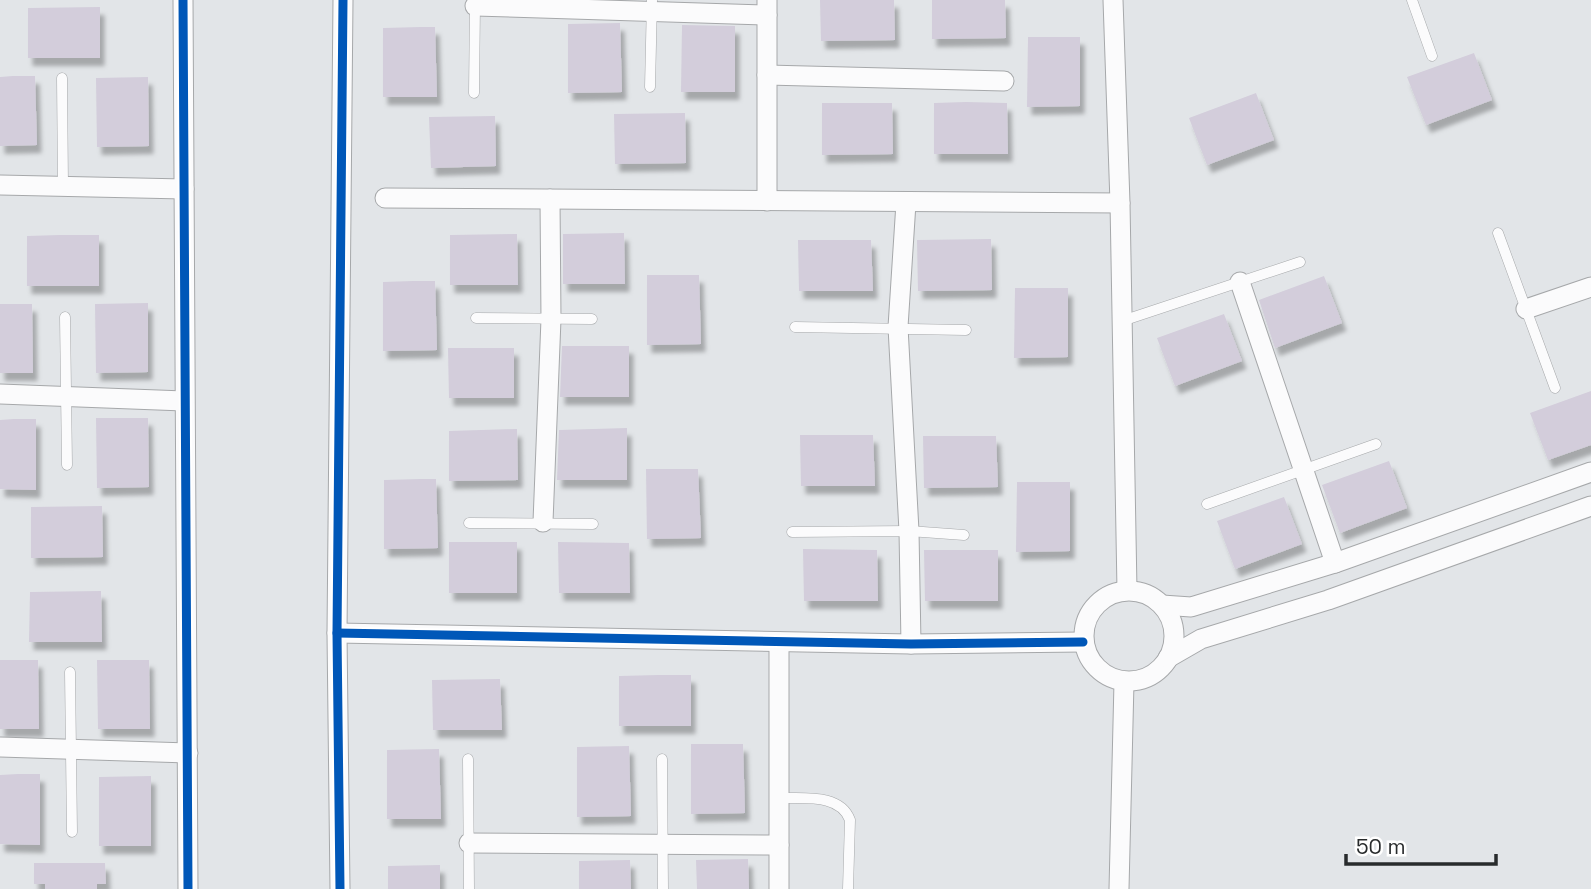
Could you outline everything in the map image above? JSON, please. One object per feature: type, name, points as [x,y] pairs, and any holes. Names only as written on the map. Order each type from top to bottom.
[{"type":"street","points":[[183,0],[188,889]]},
{"type":"street","points":[[340,889],[337,633],[342,0]]},
{"type":"street","points":[[1113,0],[1120,203],[1127,590]]},
{"type":"street","points":[[475,3],[767,7],[767,201]]},
{"type":"street","points":[[767,75],[1004,81]]},
{"type":"street","points":[[0,185],[184,189]]},
{"type":"street","points":[[386,198],[1120,203]]},
{"type":"street","points":[[543,522],[551,319],[550,199]]},
{"type":"street","points":[[906,203],[898,327],[909,531],[911,644]]},
{"type":"street","points":[[1240,282],[1335,563]]},
{"type":"street","points":[[1526,309],[1591,288]]},
{"type":"street","points":[[0,394],[184,401]]},
{"type":"street","points":[[1162,605],[1191,607],[1335,563],[1591,472]]},
{"type":"street","points":[[1168,658],[1201,639],[1328,600],[1591,506]]},
{"type":"street","points":[[1127,590],[1146,594],[1162,605],[1172,621],[1174,640],[1168,658],[1157,672],[1141,680],[1124,682],[1105,675],[1090,661],[1083,642],[1085,623],[1094,606],[1109,595],[1127,590]]},
{"type":"street","points":[[337,633],[911,644],[1083,642]]},
{"type":"street","points":[[779,642],[779,889]]},
{"type":"street","points":[[1119,889],[1124,682]]},
{"type":"street","points":[[0,747],[71,747],[188,753]]},
{"type":"street","points":[[469,843],[779,845]]},
{"type":"lane","points":[[1412,0],[1432,56]]},
{"type":"lane","points":[[474,93],[475,3]]},
{"type":"lane","points":[[650,87],[651,6]]},
{"type":"lane","points":[[62,78],[63,186]]},
{"type":"lane","points":[[1499,233],[1555,388]]},
{"type":"lane","points":[[1122,321],[1300,262]]},
{"type":"lane","points":[[65,317],[67,465]]},
{"type":"lane","points":[[476,318],[592,318]]},
{"type":"lane","points":[[795,327],[966,330]]},
{"type":"lane","points":[[1206,504],[1376,444]]},
{"type":"lane","points":[[469,523],[593,524]]},
{"type":"lane","points":[[792,532],[909,531],[964,535]]},
{"type":"lane","points":[[70,672],[72,832]]},
{"type":"lane","points":[[468,759],[469,889]]},
{"type":"lane","points":[[662,759],[663,889]]},
{"type":"lane","points":[[779,798],[829,801],[839,803],[846,810],[850,820],[848,889]]},
{"type":"building","points":[[820,0],[894,0],[895,40],[821,41]]},
{"type":"building","points":[[932,0],[1005,0],[1006,38],[932,39]]},
{"type":"building","points":[[100,7],[100,58],[28,58],[28,8]]},
{"type":"building","points":[[620,23],[622,92],[568,93],[568,24]]},
{"type":"building","points":[[682,25],[735,26],[735,92],[681,92]]},
{"type":"building","points":[[435,27],[437,97],[383,97],[383,28]]},
{"type":"building","points":[[1028,37],[1080,37],[1080,106],[1027,107]]},
{"type":"building","points":[[1474,53],[1492,100],[1426,125],[1407,77]]},
{"type":"building","points":[[35,76],[37,145],[0,146],[0,77]]},
{"type":"building","points":[[148,77],[149,146],[97,147],[96,78]]},
{"type":"building","points":[[1256,93],[1274,140],[1207,165],[1189,118]]},
{"type":"building","points":[[822,103],[892,103],[893,154],[822,155]]},
{"type":"building","points":[[934,103],[1007,103],[1008,154],[934,154]]},
{"type":"building","points":[[685,113],[686,163],[615,164],[614,114]]},
{"type":"building","points":[[495,116],[496,166],[431,168],[429,117]]},
{"type":"building","points":[[624,233],[625,284],[563,284],[563,234]]},
{"type":"building","points":[[517,234],[518,285],[450,285],[450,235]]},
{"type":"building","points":[[99,235],[99,286],[27,286],[27,236]]},
{"type":"building","points":[[991,239],[992,290],[918,291],[917,240]]},
{"type":"building","points":[[798,240],[871,240],[873,291],[799,291]]},
{"type":"building","points":[[647,275],[699,275],[701,344],[647,345]]},
{"type":"building","points":[[1324,276],[1342,323],[1275,348],[1259,300]]},
{"type":"building","points":[[435,281],[437,350],[383,351],[383,282]]},
{"type":"building","points":[[1015,288],[1068,288],[1068,357],[1014,358]]},
{"type":"building","points":[[148,303],[148,372],[96,373],[95,304]]},
{"type":"building","points":[[0,304],[32,304],[33,373],[0,373]]},
{"type":"building","points":[[1224,314],[1242,361],[1175,386],[1157,338]]},
{"type":"building","points":[[562,346],[629,346],[629,397],[560,397]]},
{"type":"building","points":[[448,348],[514,348],[514,398],[449,398]]},
{"type":"building","points":[[1591,391],[1591,445],[1548,460],[1530,413]]},
{"type":"building","points":[[96,418],[148,418],[149,487],[97,488]]},
{"type":"building","points":[[36,419],[36,490],[0,489],[0,420]]},
{"type":"building","points":[[627,428],[627,480],[557,480],[559,430]]},
{"type":"building","points":[[517,429],[518,480],[449,481],[449,431]]},
{"type":"building","points":[[800,435],[873,435],[875,486],[801,486]]},
{"type":"building","points":[[923,436],[996,436],[998,487],[924,488]]},
{"type":"building","points":[[1389,461],[1407,508],[1340,533],[1322,485]]},
{"type":"building","points":[[646,469],[698,469],[701,538],[647,539]]},
{"type":"building","points":[[436,479],[438,548],[384,549],[384,480]]},
{"type":"building","points":[[1017,482],[1070,482],[1070,551],[1016,552]]},
{"type":"building","points":[[1284,497],[1302,544],[1235,569],[1217,521]]},
{"type":"building","points":[[102,506],[103,557],[31,558],[31,507]]},
{"type":"building","points":[[449,542],[517,542],[517,593],[449,593]]},
{"type":"building","points":[[558,542],[629,543],[630,593],[559,593]]},
{"type":"building","points":[[803,549],[877,550],[878,601],[804,601]]},
{"type":"building","points":[[924,550],[998,550],[998,601],[925,601]]},
{"type":"building","points":[[101,591],[102,642],[29,642],[30,592]]},
{"type":"building","points":[[0,660],[38,660],[39,729],[0,729]]},
{"type":"building","points":[[97,660],[149,660],[150,729],[98,729]]},
{"type":"building","points":[[691,675],[691,726],[619,726],[619,676]]},
{"type":"building","points":[[500,679],[502,730],[433,730],[432,680]]},
{"type":"building","points":[[691,744],[743,744],[745,813],[691,814]]},
{"type":"building","points":[[629,746],[631,816],[577,817],[577,747]]},
{"type":"building","points":[[439,749],[441,819],[387,819],[387,750]]},
{"type":"building","points":[[40,774],[40,845],[0,844],[0,775]]},
{"type":"building","points":[[151,776],[151,846],[99,846],[99,777]]},
{"type":"building","points":[[748,859],[749,889],[697,889],[696,860]]},
{"type":"building","points":[[630,860],[631,889],[579,889],[579,861]]},
{"type":"building","points":[[34,863],[105,863],[106,884],[97,884],[97,889],[45,889],[45,884],[34,884]]},
{"type":"building","points":[[440,865],[440,889],[388,889],[388,866]]},
{"type":"cycle path","points":[[183,0],[188,889]]},
{"type":"cycle path","points":[[340,889],[337,633],[343,0]]},
{"type":"cycle path","points":[[337,633],[911,644],[1083,642]]}]
